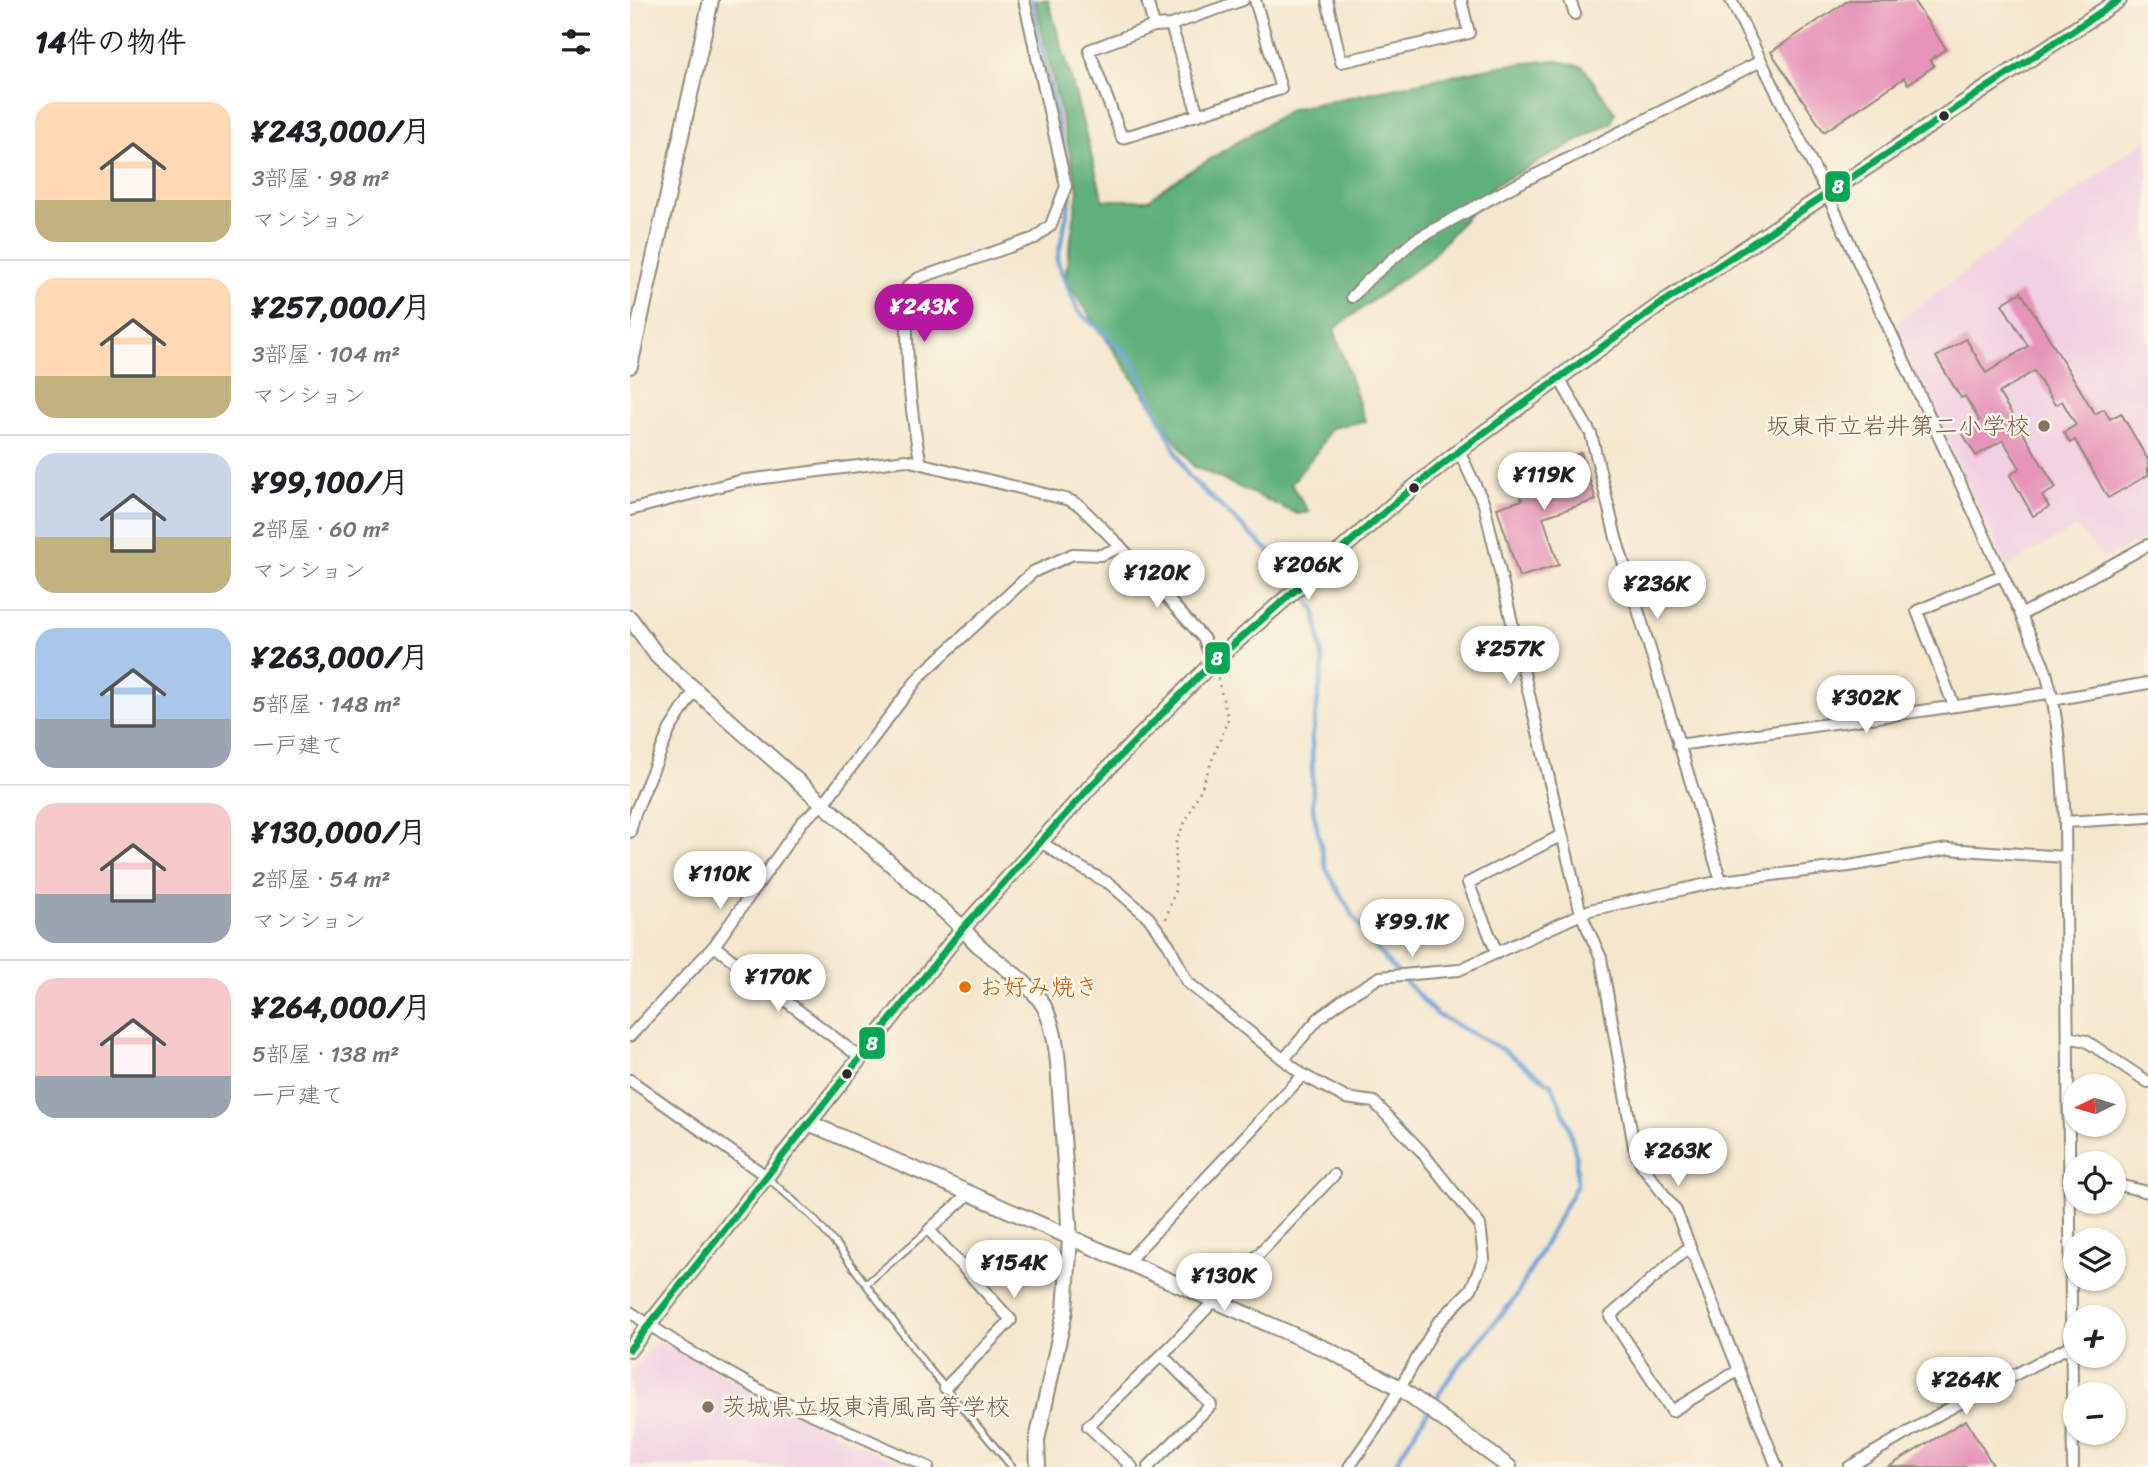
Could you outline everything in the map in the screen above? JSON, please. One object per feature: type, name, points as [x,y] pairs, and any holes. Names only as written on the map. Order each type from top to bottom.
[{"type":"street","points":[[630,366],[710,0]]},
{"type":"street","points":[[921,464],[915,435],[906,320],[908,286],[919,278],[1035,238],[1051,225],[1066,186],[1024,0]]},
{"type":"street","points":[[1147,0],[1154,26]]},
{"type":"street","points":[[1243,0],[1171,24],[1154,26],[1089,50],[1122,138],[1281,89],[1255,0]]},
{"type":"street","points":[[1327,0],[1341,62],[1469,33],[1461,0]]},
{"type":"street","points":[[1570,0],[1575,14]]},
{"type":"street","points":[[1731,0],[1827,194],[2047,675],[2060,734],[2065,822],[2071,1151]]},
{"type":"street","points":[[630,1349],[963,928],[1090,787],[1212,663],[1350,542],[1459,452],[1559,378],[1661,304],[2119,0]]},
{"type":"street","points":[[1171,24],[1198,115]]},
{"type":"street","points":[[1352,298],[1368,280],[1415,240],[1508,188],[1761,61]]},
{"type":"street","points":[[1559,378],[1591,435],[1616,538],[1721,881]]},
{"type":"street","points":[[1459,452],[1484,503],[1581,914],[1601,958],[1634,1147],[1642,1165],[1676,1211],[1777,1467]]},
{"type":"street","points":[[630,510],[739,481],[906,460],[1069,500],[1080,506],[1121,547],[1204,639],[1212,663]]},
{"type":"street","points":[[2021,615],[2148,545]]},
{"type":"street","points":[[630,1036],[714,946],[802,822],[824,803],[920,676],[1033,572],[1073,554],[1101,555],[1121,547]]},
{"type":"street","points":[[1954,706],[1917,611],[2002,575]]},
{"type":"street","points":[[630,618],[659,657],[1041,1001],[1055,1039],[1058,1063],[1070,1238],[1065,1311],[1037,1440],[1038,1467]]},
{"type":"street","points":[[1678,745],[1954,706],[2148,683]]},
{"type":"street","points":[[630,832],[635,813],[670,729],[695,690]]},
{"type":"street","points":[[2065,822],[2148,817]]},
{"type":"street","points":[[1497,953],[1468,883],[1562,835]]},
{"type":"street","points":[[1040,841],[1110,884],[1148,917],[1187,982],[1303,1074],[1346,1098],[1374,1102],[1421,1151],[1480,1225],[1484,1258],[1471,1289],[1437,1324],[1358,1457],[1349,1467]]},
{"type":"street","points":[[1284,1059],[1318,1019],[1380,977],[1459,971],[1581,914],[1721,881],[1849,866],[1948,849],[2065,857]]},
{"type":"street","points":[[714,946],[861,1058]]},
{"type":"street","points":[[2068,1037],[2086,1041],[2148,1082]]},
{"type":"street","points":[[1126,1263],[1303,1074]]},
{"type":"street","points":[[630,1080],[766,1176]]},
{"type":"street","points":[[809,1123],[1330,1351],[1400,1388],[1509,1467]]},
{"type":"street","points":[[1132,1467],[1088,1426],[1277,1238],[1334,1175]]},
{"type":"street","points":[[2126,1187],[2148,1192]]},
{"type":"street","points":[[945,1388],[1011,1320],[929,1230],[969,1194]]},
{"type":"street","points":[[2070,1305],[2072,1214]]},
{"type":"street","points":[[1689,1246],[1610,1315],[1672,1411],[1739,1370]]},
{"type":"street","points":[[630,1312],[686,1349],[765,1393],[928,1467]]},
{"type":"street","points":[[1849,1467],[1943,1412],[2063,1350]]},
{"type":"street","points":[[1148,1467],[1210,1405],[1161,1356]]},
{"type":"street","points":[[2071,1368],[2073,1467]]},
{"type":"lane","points":[[766,1176],[812,1217],[839,1248],[945,1388],[1012,1467]]},
{"type":"lane","points":[[866,1284],[929,1230]]},
{"type":"path","points":[[1161,936],[1175,890],[1176,841],[1201,789],[1228,719],[1220,683],[1212,663]]},
{"type":"shaded area","name":"坂東市立岩井第二小学校","points":[[2148,138],[2148,536],[2104,559],[2076,527],[2007,567],[1892,325]]},
{"type":"shaded area","name":"茨城県立坂東清風高等学校","points":[[656,1340],[852,1442],[907,1467],[630,1467],[630,1373]]},
{"type":"green space","points":[[1035,0],[1048,0],[1103,200],[1149,200],[1165,187],[1291,109],[1499,66],[1554,60],[1583,67],[1615,113],[1611,123],[1495,185],[1429,259],[1334,329],[1365,421],[1331,428],[1318,450],[1291,484],[1309,512],[1297,514],[1193,466],[1065,279],[1078,190]]},
{"type":"building","points":[[1849,0],[1913,0],[1946,49],[1930,60],[1934,66],[1908,84],[1904,78],[1824,132],[1771,52]]},
{"type":"building","points":[[2021,292],[2095,414],[2104,409],[2110,419],[2121,413],[2148,460],[2148,475],[2108,498],[2075,440],[2070,443],[2064,432],[2076,425],[2062,401],[2055,405],[2034,371],[1999,393],[2056,488],[2042,496],[2049,507],[2033,516],[2010,475],[2020,468],[2003,440],[1976,456],[1961,431],[1979,420],[1965,396],[1961,398],[1936,357],[1966,339],[1986,373],[2028,346],[2002,304]]},
{"type":"building","points":[[1581,453],[1596,500],[1543,517],[1559,565],[1519,577],[1497,508],[1522,500],[1517,486],[1537,479],[1534,468]]},
{"type":"building","points":[[1966,1420],[1994,1467],[1888,1467]]},
{"type":"waterway","points":[[1031,0],[1070,180],[1070,199],[1057,261],[1078,311],[1132,359],[1187,475],[1271,553],[1315,610],[1323,665],[1312,739],[1313,809],[1326,869],[1357,923],[1384,958],[1436,1014],[1503,1050],[1552,1085],[1568,1124],[1576,1155],[1577,1184],[1516,1297],[1453,1372],[1393,1467]]},
{"type":"transit line","name":"8","points":[[630,1349],[963,928],[1090,787],[1212,663],[1396,502],[1459,451],[1661,304],[2119,0]]},
{"type":"place","name":"坂東市立岩井第二小学校","points":[[2044,426]]},
{"type":"place","name":"お好み焼き","points":[[965,987]]},
{"type":"place","name":"茨城県立坂東清風高等学校","points":[[708,1407]]}]
